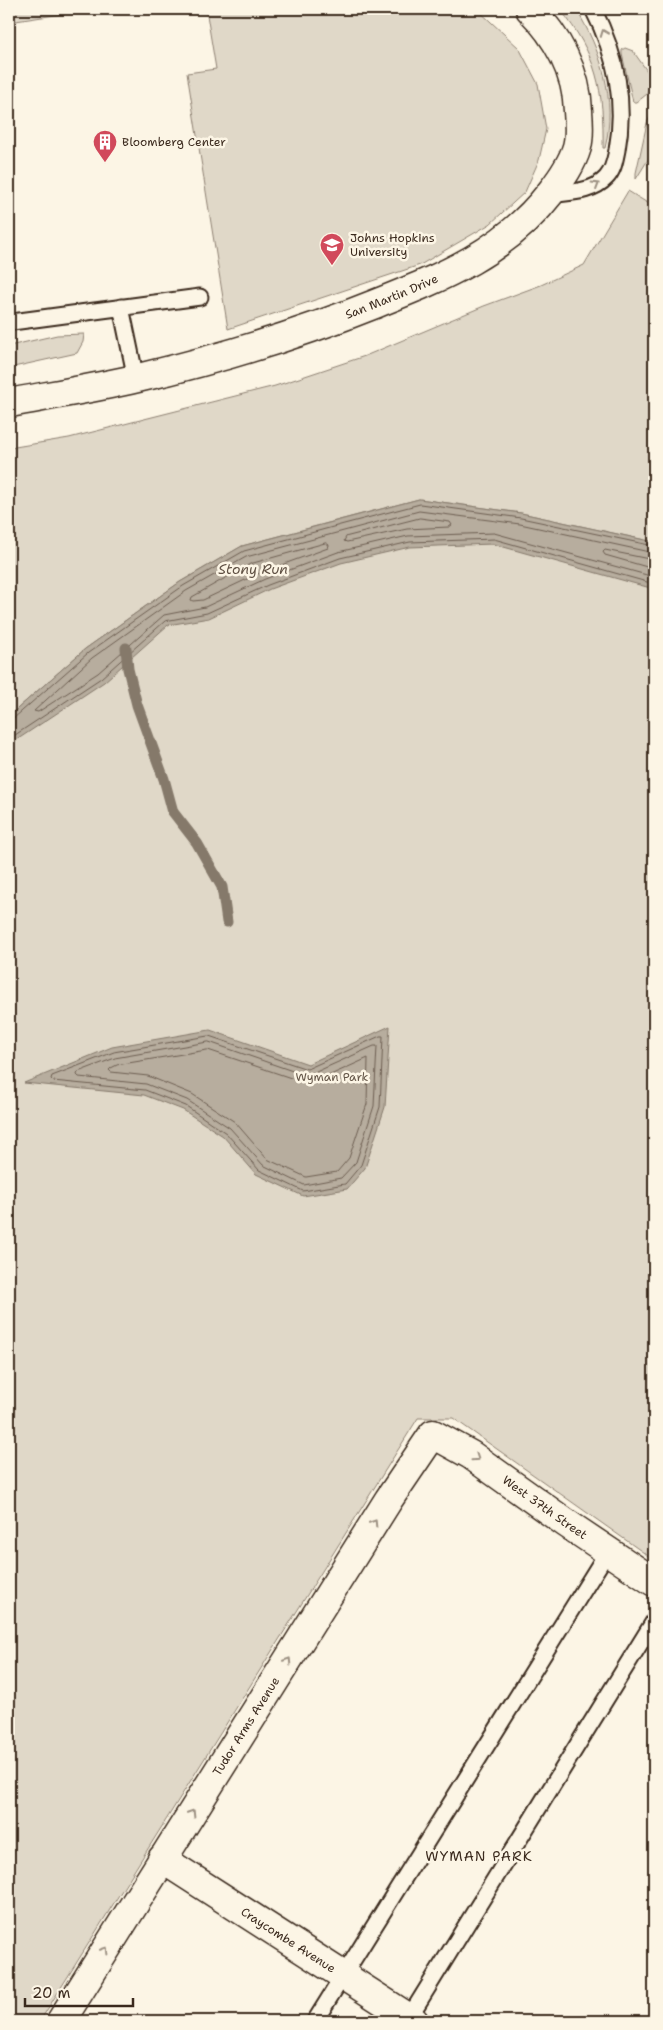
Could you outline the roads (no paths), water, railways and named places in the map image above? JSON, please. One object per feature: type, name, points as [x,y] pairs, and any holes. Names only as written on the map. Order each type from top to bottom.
[{"type":"street","name":"San Martin Drive","points":[[9,403],[136,379],[239,352],[341,318],[415,289],[480,256],[500,243],[524,223],[549,195],[572,160],[578,144],[578,102],[574,78],[552,35],[530,9]]},
{"type":"street","name":"West 37th Street","points":[[433,1434],[471,1455],[654,1582]]},
{"type":"street","name":"Tudor Arms Avenue","points":[[61,2021],[389,1499],[433,1434]]},
{"type":"street","name":"Craycombe Avenue","points":[[162,1859],[410,2020]]},
{"type":"lane","points":[[549,195],[591,189],[606,178],[613,167],[619,138],[620,101],[615,65],[604,30],[593,9]]},
{"type":"lane","points":[[12,322],[200,297]]},
{"type":"lane","points":[[121,307],[136,379]]},
{"type":"lane","points":[[315,2021],[608,1551]]},
{"type":"lane","points":[[410,2020],[654,1621]]},
{"type":"water","name":"Stony Run","points":[[419,499],[521,513],[654,542],[654,589],[493,544],[410,547],[341,563],[270,589],[209,618],[168,625],[104,682],[9,745],[9,716],[85,649],[180,582],[242,546]]},
{"type":"water","points":[[390,1026],[385,1107],[365,1168],[347,1189],[303,1196],[256,1174],[223,1136],[183,1110],[144,1095],[24,1083],[112,1047],[210,1030],[308,1064]]},
{"type":"waterway","points":[[126,648],[128,669],[137,705],[164,779],[173,812],[197,843],[222,887],[227,922]]},
{"type":"place","name":"Bloomberg Center","points":[[105,163]]},
{"type":"place","name":"Johns Hopkins University","points":[[332,266]]},
{"type":"district","name":"WYMAN PARK","points":[[479,1856]]},
{"type":"park label","name":"Wyman Park","points":[[332,1077]]}]
